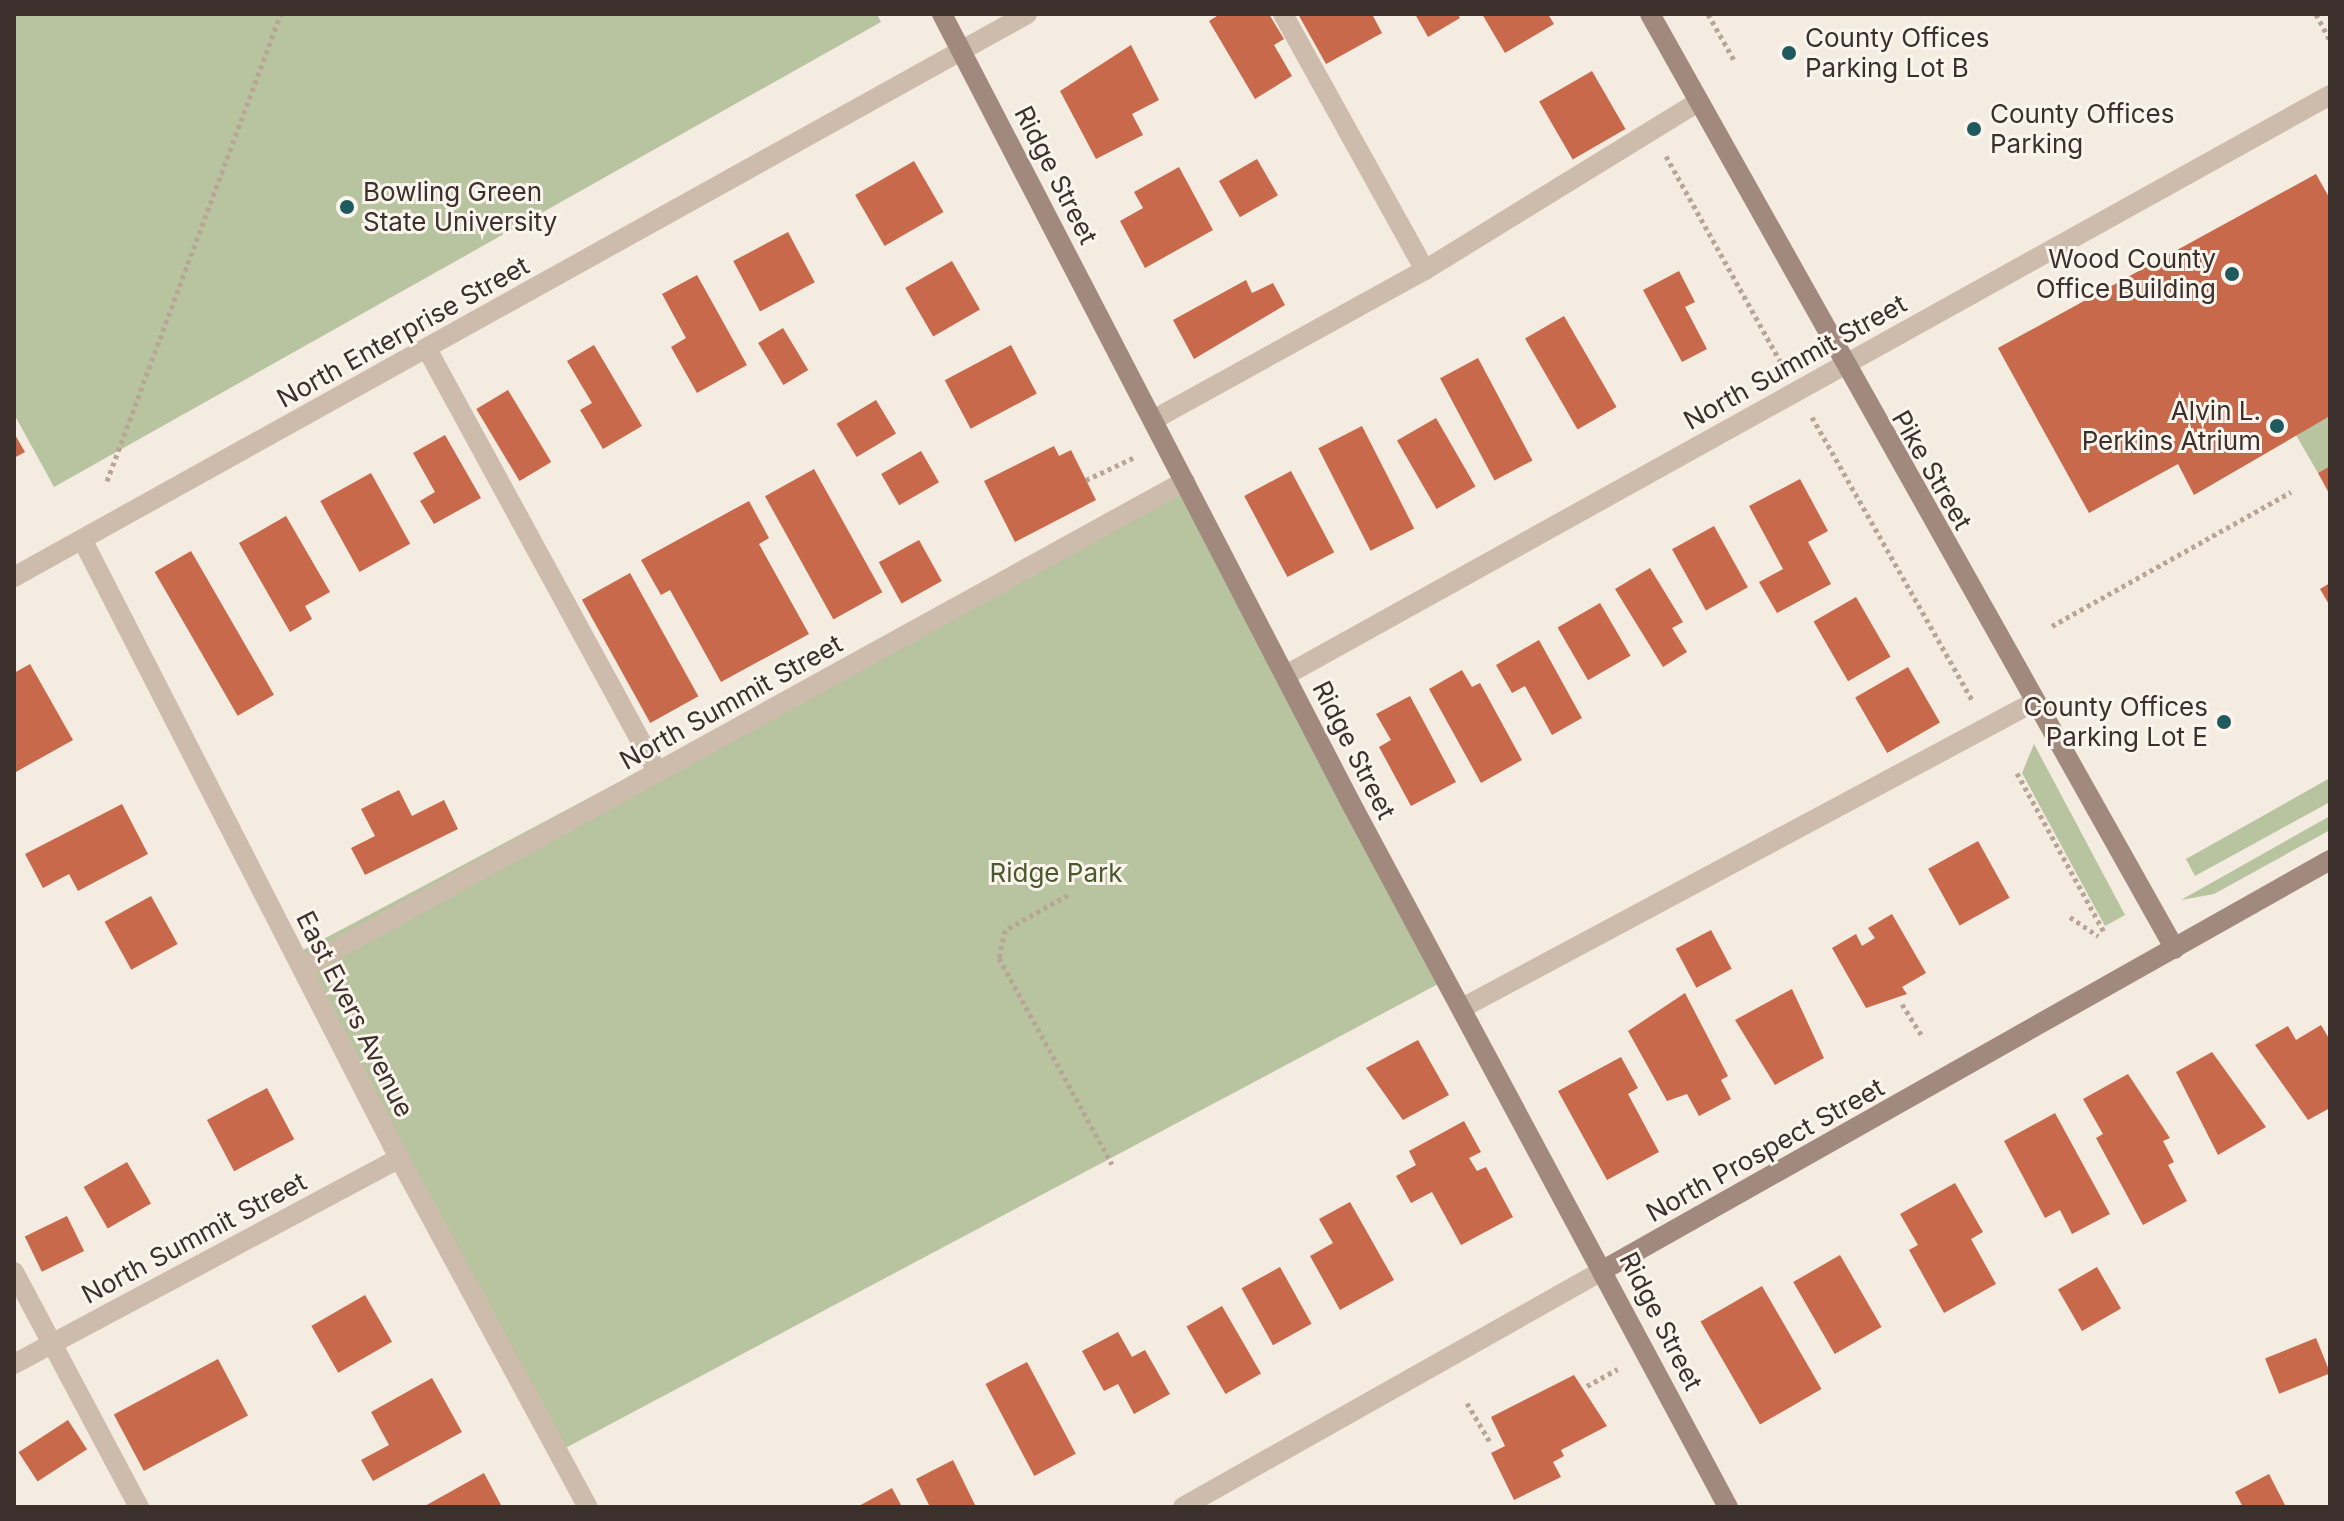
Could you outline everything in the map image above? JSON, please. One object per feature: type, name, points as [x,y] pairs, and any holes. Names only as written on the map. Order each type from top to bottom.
[{"type":"street","name":"Ridge Street","points":[[942,14],[1286,675],[1605,1269],[1728,1507]]},
{"type":"street","name":"North Enterprise Street","points":[[14,577],[1027,14]]},
{"type":"street","points":[[1283,14],[1425,270]]},
{"type":"street","name":"Pike Street","points":[[1650,14],[1843,366],[2175,949]]},
{"type":"street","name":"North Summit Street","points":[[1286,675],[2330,95]]},
{"type":"street","points":[[1153,420],[1425,270],[1698,102]]},
{"type":"street","points":[[427,349],[658,772]]},
{"type":"street","name":"North Summit Street","points":[[302,968],[1185,481]]},
{"type":"street","name":"East Evers Avenue","points":[[83,541],[399,1158],[588,1507]]},
{"type":"street","points":[[1464,1007],[2034,702]]},
{"type":"street","name":"North Prospect Street","points":[[1183,1507],[2330,860]]},
{"type":"street","name":"North Summit Street","points":[[14,1364],[399,1158]]},
{"type":"street","points":[[14,1272],[139,1507]]},
{"type":"path","points":[[107,481],[281,14]]},
{"type":"path","points":[[1708,14],[1734,60]]},
{"type":"path","points":[[2316,14],[2330,40]]},
{"type":"path","points":[[1661,147],[1785,368]]},
{"type":"path","points":[[1806,407],[1980,712]]},
{"type":"path","points":[[1086,480],[1135,457]]},
{"type":"path","points":[[2052,626],[2291,492]]},
{"type":"path","points":[[2017,773],[2101,934],[2070,917]]},
{"type":"path","points":[[1068,895],[1005,930],[999,958],[1112,1164]]},
{"type":"path","points":[[1902,1004],[1921,1035]]},
{"type":"path","points":[[1587,1386],[1618,1369]]},
{"type":"path","points":[[1467,1403],[1490,1442]]},
{"type":"green space","name":"Bowling Green State University","points":[[14,14],[877,14],[881,22],[54,487],[14,414]]},
{"type":"green space","points":[[2330,416],[2330,466],[2318,473],[2296,435]]},
{"type":"green space","name":"Ridge Park","points":[[1185,481],[1449,978],[559,1451],[295,954]]},
{"type":"green space","points":[[2034,744],[2125,915],[2105,926],[2022,773]]},
{"type":"green space","points":[[2330,778],[2330,802],[2195,876],[2186,859]]},
{"type":"green space","points":[[2330,816],[2330,830],[2214,894],[2181,900]]},
{"type":"building","points":[[1220,14],[1269,14],[1284,39],[1274,45],[1292,76],[1255,99],[1209,21]]},
{"type":"building","points":[[1298,14],[1372,14],[1382,33],[1326,64]]},
{"type":"building","points":[[1415,14],[1458,14],[1460,18],[1428,37]]},
{"type":"building","points":[[1482,14],[1548,14],[1554,24],[1505,53]]},
{"type":"building","points":[[1131,45],[1159,100],[1132,114],[1143,135],[1096,159],[1060,91]]},
{"type":"building","points":[[1592,71],[1626,129],[1573,160],[1539,102]]},
{"type":"building","points":[[1257,159],[1278,195],[1240,217],[1219,181]]},
{"type":"building","points":[[914,161],[944,212],[885,246],[855,195]]},
{"type":"building","points":[[1179,167],[1213,230],[1145,268],[1120,221],[1143,208],[1134,192]]},
{"type":"building","name":"Wood County Office Building","points":[[2316,174],[2330,199],[2330,416],[2194,495],[2178,464],[2089,513],[1998,348]]},
{"type":"building","points":[[788,232],[815,282],[760,311],[733,261]]},
{"type":"building","points":[[952,261],[980,309],[933,336],[905,288]]},
{"type":"building","points":[[1679,271],[1695,302],[1685,307],[1707,349],[1682,362],[1643,290]]},
{"type":"building","points":[[697,275],[747,365],[697,393],[671,347],[686,338],[662,294]]},
{"type":"building","points":[[1246,280],[1252,293],[1273,283],[1285,305],[1194,359],[1173,320]]},
{"type":"building","points":[[1564,316],[1616,407],[1578,429],[1525,338]]},
{"type":"building","points":[[783,328],[808,370],[783,385],[758,343]]},
{"type":"building","points":[[594,345],[642,426],[603,449],[580,410],[592,403],[567,361]]},
{"type":"building","points":[[1011,345],[1037,394],[971,429],[945,380]]},
{"type":"building","points":[[1478,358],[1532,460],[1494,481],[1440,378]]},
{"type":"building","points":[[508,390],[551,462],[520,481],[476,409]]},
{"type":"building","points":[[876,400],[896,433],[857,457],[837,424]]},
{"type":"building","points":[[1436,418],[1476,486],[1437,509],[1397,440]]},
{"type":"building","points":[[1362,426],[1414,528],[1371,551],[1318,448]]},
{"type":"building","points":[[14,433],[25,452],[14,458]]},
{"type":"building","points":[[445,435],[481,498],[434,524],[420,501],[435,492],[413,453]]},
{"type":"building","points":[[1054,446],[1059,456],[1071,450],[1096,500],[1015,542],[984,481]]},
{"type":"building","points":[[921,451],[939,482],[899,505],[881,474]]},
{"type":"building","points":[[2330,466],[2330,495],[2318,473]]},
{"type":"building","points":[[814,469],[882,592],[833,619],[765,496]]},
{"type":"building","points":[[1291,471],[1334,552],[1287,577],[1244,496]]},
{"type":"building","points":[[371,473],[410,544],[360,572],[320,501]]},
{"type":"building","points":[[1800,479],[1828,531],[1808,542],[1831,584],[1777,613],[1759,582],[1783,569],[1749,506]]},
{"type":"building","points":[[749,501],[769,538],[759,544],[809,634],[721,682],[670,590],[661,595],[641,560]]},
{"type":"building","points":[[286,516],[330,592],[305,606],[312,619],[290,632],[239,543]]},
{"type":"building","points":[[1714,526],[1748,587],[1706,610],[1672,549]]},
{"type":"building","points":[[919,540],[942,581],[902,603],[879,562]]},
{"type":"building","points":[[191,551],[274,695],[238,716],[155,572]]},
{"type":"building","points":[[1650,568],[1683,622],[1672,628],[1687,652],[1663,667],[1615,589]]},
{"type":"building","points":[[630,573],[698,696],[650,723],[582,600]]},
{"type":"building","points":[[2330,583],[2330,606],[2320,589]]},
{"type":"building","points":[[1856,597],[1890,657],[1848,681],[1814,622]]},
{"type":"building","points":[[1600,603],[1630,656],[1588,680],[1558,628]]},
{"type":"building","points":[[1539,640],[1582,718],[1552,735],[1525,686],[1512,693],[1496,665]]},
{"type":"building","points":[[30,664],[73,740],[14,773],[14,673]]},
{"type":"building","points":[[1908,667],[1940,722],[1887,753],[1855,698]]},
{"type":"building","points":[[1462,670],[1472,687],[1480,683],[1522,760],[1481,783],[1429,689]]},
{"type":"building","points":[[1410,696],[1456,782],[1411,806],[1379,747],[1391,740],[1376,714]]},
{"type":"building","points":[[399,790],[412,816],[444,800],[458,829],[365,875],[351,848],[375,836],[361,809]]},
{"type":"building","points":[[122,804],[148,854],[78,891],[69,874],[43,888],[25,854]]},
{"type":"building","points":[[1978,841],[2010,898],[1960,925],[1928,869]]},
{"type":"building","points":[[151,896],[178,944],[131,970],[105,922]]},
{"type":"building","points":[[1892,914],[1926,973],[1902,987],[1907,994],[1866,1008],[1832,948],[1856,934],[1862,946],[1875,938],[1868,928]]},
{"type":"building","points":[[1711,930],[1732,969],[1696,988],[1676,949]]},
{"type":"building","points":[[1792,989],[1824,1058],[1775,1085],[1735,1020]]},
{"type":"building","points":[[1685,993],[1728,1076],[1721,1080],[1731,1099],[1699,1116],[1687,1094],[1667,1101],[1628,1031]]},
{"type":"building","points":[[2321,1025],[2330,1040],[2330,1108],[2308,1120],[2255,1045],[2288,1026],[2296,1040]]},
{"type":"building","points":[[1418,1040],[1449,1095],[1403,1120],[1366,1068]]},
{"type":"building","points":[[2212,1052],[2266,1127],[2218,1155],[2176,1072]]},
{"type":"building","points":[[1621,1057],[1638,1088],[1628,1094],[1659,1152],[1607,1180],[1558,1091]]},
{"type":"building","points":[[2128,1074],[2170,1138],[2163,1141],[2174,1162],[2168,1165],[2187,1201],[2143,1225],[2096,1138],[2103,1134],[2083,1099]]},
{"type":"building","points":[[267,1088],[294,1139],[234,1171],[207,1120]]},
{"type":"building","points":[[2055,1113],[2110,1214],[2072,1234],[2060,1210],[2045,1218],[2004,1141]]},
{"type":"building","points":[[1464,1121],[1481,1152],[1469,1158],[1477,1171],[1486,1167],[1513,1217],[1461,1245],[1432,1192],[1411,1203],[1396,1176],[1416,1165],[1409,1151]]},
{"type":"building","points":[[127,1162],[151,1204],[108,1229],[84,1187]]},
{"type":"building","points":[[1955,1183],[1983,1232],[1971,1239],[1996,1284],[1944,1313],[1909,1250],[1918,1245],[1900,1214]]},
{"type":"building","points":[[1350,1202],[1394,1280],[1340,1310],[1310,1256],[1333,1243],[1319,1219]]},
{"type":"building","points":[[67,1216],[84,1251],[42,1272],[25,1237]]},
{"type":"building","points":[[1840,1255],[1882,1327],[1835,1354],[1793,1282]]},
{"type":"building","points":[[1280,1267],[1312,1324],[1273,1345],[1242,1288]]},
{"type":"building","points":[[2097,1267],[2121,1309],[2082,1331],[2058,1290]]},
{"type":"building","points":[[1762,1286],[1822,1389],[1760,1425],[1701,1322]]},
{"type":"building","points":[[365,1295],[392,1342],[338,1373],[311,1326]]},
{"type":"building","points":[[1222,1306],[1261,1374],[1225,1394],[1186,1326]]},
{"type":"building","points":[[1118,1332],[1132,1357],[1145,1350],[1170,1394],[1134,1414],[1118,1384],[1104,1391],[1082,1351]]},
{"type":"building","points":[[2316,1338],[2330,1373],[2279,1394],[2265,1359]]},
{"type":"building","points":[[218,1359],[248,1416],[144,1471],[114,1414]]},
{"type":"building","points":[[1027,1362],[1076,1454],[1034,1476],[986,1384]]},
{"type":"building","points":[[1574,1375],[1607,1426],[1561,1450],[1564,1456],[1553,1462],[1561,1477],[1514,1500],[1491,1453],[1505,1446],[1491,1417]]},
{"type":"building","points":[[432,1378],[462,1432],[373,1481],[361,1460],[389,1445],[371,1412]]},
{"type":"building","points":[[68,1420],[87,1449],[38,1481],[19,1452]]},
{"type":"building","points":[[953,1460],[976,1507],[930,1507],[916,1479]]},
{"type":"building","points":[[484,1473],[502,1507],[423,1507]]},
{"type":"building","points":[[2269,1474],[2286,1507],[2243,1507],[2235,1492]]},
{"type":"building","points":[[892,1488],[902,1507],[857,1507]]},
{"type":"place","name":"County Offices Parking Lot B","points":[[1789,53]]},
{"type":"place","name":"County Offices Parking","points":[[1974,129]]},
{"type":"place","name":"Bowling Green State University","points":[[347,207]]},
{"type":"place","name":"Wood County Office Building","points":[[2232,274]]},
{"type":"place","name":"Alvin L. Perkins Atrium","points":[[2277,426]]},
{"type":"place","name":"County Offices Parking Lot E","points":[[2224,722]]}]
